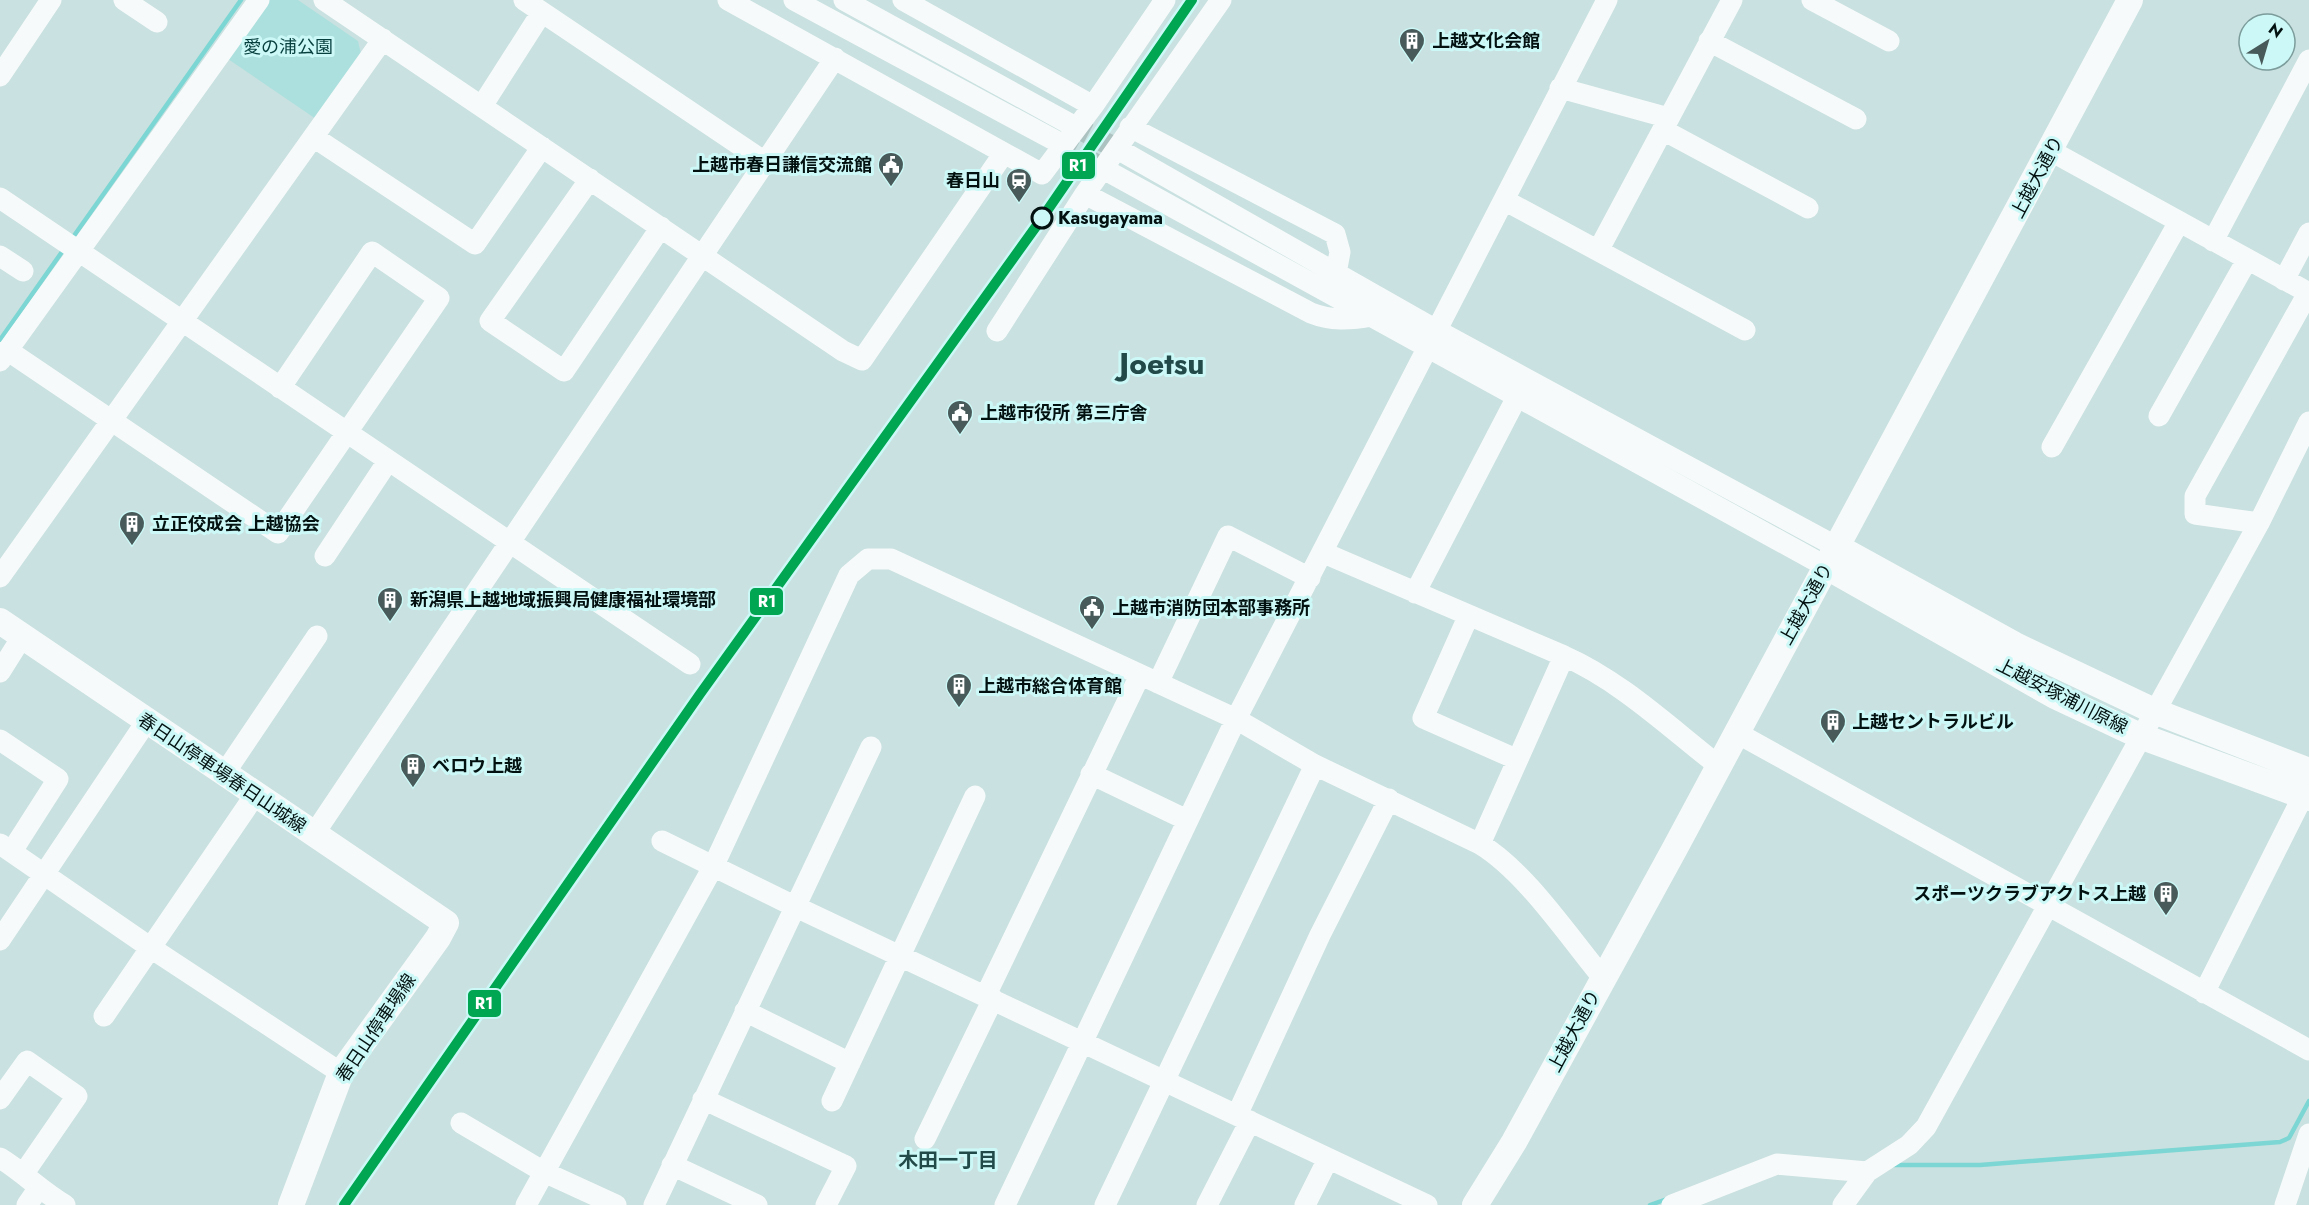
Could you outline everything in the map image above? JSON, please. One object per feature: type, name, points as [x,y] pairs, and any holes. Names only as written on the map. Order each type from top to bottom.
[{"type":"main road","name":"上越大通り","points":[[1475,1205],[1514,1142],[1737,733],[2130,0]]},
{"type":"main road","name":"上越安塚浦川原線","points":[[1832,557],[2154,711],[2309,771]]},
{"type":"main road","name":"上越安塚浦川原線","points":[[1832,557],[2055,696],[2140,736],[2306,797]]},
{"type":"main road","name":"春日山停車場春日山城線","points":[[0,621],[446,923]]},
{"type":"main road","name":"春日山停車場線","points":[[291,1205],[341,1073],[446,923]]},
{"type":"street","points":[[0,76],[51,0]]},
{"type":"street","points":[[124,0],[157,22]]},
{"type":"street","points":[[259,0],[4,356],[110,421],[278,532],[439,297],[372,252],[280,388]]},
{"type":"street","points":[[324,0],[843,351],[862,360],[1004,153]]},
{"type":"street","points":[[524,0],[765,162]]},
{"type":"street","points":[[728,0],[1042,174],[1093,106],[1166,0]]},
{"type":"street","points":[[794,0],[1056,141]]},
{"type":"street","points":[[844,0],[1070,124]]},
{"type":"street","points":[[903,0],[1093,106]]},
{"type":"street","points":[[997,332],[1084,194],[1221,0]]},
{"type":"street","points":[[1005,1205],[1080,1041],[1236,719],[1324,553],[1607,0]]},
{"type":"street","points":[[1599,249],[1732,0]]},
{"type":"street","points":[[1822,2],[1889,41]]},
{"type":"street","points":[[482,106],[543,12]]},
{"type":"street","points":[[0,577],[180,320],[315,138],[382,39]]},
{"type":"street","points":[[1709,41],[1856,119]]},
{"type":"street","points":[[314,834],[835,58]]},
{"type":"street","points":[[2213,241],[2309,60]]},
{"type":"street","points":[[1560,88],[1666,124],[1808,208]]},
{"type":"street","points":[[1130,127],[1335,234],[1340,252],[1336,273]]},
{"type":"street","points":[[315,138],[475,244],[542,147]]},
{"type":"street","points":[[2051,151],[2309,293],[2195,496],[2195,514],[2259,523]]},
{"type":"street","points":[[1123,152],[1336,273],[1518,395],[1832,557]]},
{"type":"street","points":[[1109,172],[1371,316],[1432,339],[1832,557]]},
{"type":"street","points":[[590,179],[490,321],[564,371],[661,227]]},
{"type":"street","points":[[1084,194],[1311,313],[1332,319],[1352,320],[1371,316]]},
{"type":"street","points":[[0,198],[690,664]]},
{"type":"street","points":[[1504,200],[1599,249],[1745,330]]},
{"type":"street","points":[[2052,447],[2179,222]]},
{"type":"street","points":[[2284,280],[2309,234]]},
{"type":"street","points":[[0,256],[23,271]]},
{"type":"street","points":[[2159,416],[2247,260]]},
{"type":"street","points":[[1415,593],[1518,395]]},
{"type":"street","points":[[1843,1205],[1866,1172],[1909,1145],[1926,1126],[2259,523],[2309,422]]},
{"type":"street","points":[[325,556],[388,461]]},
{"type":"street","points":[[925,1139],[1091,774],[1149,679],[1228,536],[1310,578]]},
{"type":"street","points":[[1324,553],[1468,617],[1589,667],[1719,766]]},
{"type":"street","points":[[526,1205],[713,867],[849,575],[868,559],[891,559],[1236,719],[1315,765],[1480,844],[1497,854],[1520,878],[1603,978]]},
{"type":"street","points":[[1468,617],[1423,718],[1516,759]]},
{"type":"street","points":[[224,774],[317,636]]},
{"type":"street","points":[[0,672],[22,637]]},
{"type":"street","points":[[1480,844],[1516,759],[1564,656]]},
{"type":"street","points":[[0,940],[146,722]]},
{"type":"street","points":[[1737,733],[2309,1050]]},
{"type":"street","points":[[0,740],[58,779],[6,847],[151,948],[341,1073]]},
{"type":"street","points":[[654,1205],[871,747]]},
{"type":"street","points":[[1105,1205],[1315,765]]},
{"type":"street","points":[[1091,774],[1187,820]]},
{"type":"street","points":[[104,1016],[255,795]]},
{"type":"street","points":[[832,1101],[902,956],[975,796]]},
{"type":"street","points":[[2204,993],[2306,797]]},
{"type":"street","points":[[1207,1205],[1320,935],[1389,799]]},
{"type":"street","points":[[663,841],[794,906],[1427,1205]]},
{"type":"street","points":[[745,1011],[850,1063]]},
{"type":"street","points":[[0,1099],[27,1061],[77,1096],[24,1173]]},
{"type":"street","points":[[703,1099],[846,1166],[826,1205]]},
{"type":"street","points":[[461,1123],[544,1172],[616,1205]]},
{"type":"street","points":[[2285,1205],[2309,1134]]},
{"type":"street","points":[[0,1158],[24,1173],[32,1197],[65,1205]]},
{"type":"street","points":[[1305,1205],[1328,1159]]},
{"type":"street","points":[[1672,1205],[1777,1164],[1866,1172]]},
{"type":"street","points":[[672,1165],[757,1205]]},
{"type":"green space","name":"愛の浦公園","points":[[264,0],[298,0],[358,41],[361,54],[316,119],[225,57]]},
{"type":"waterway","points":[[71,240],[241,0]]},
{"type":"waterway","points":[[0,340],[64,249]]},
{"type":"waterway","points":[[1893,1165],[1980,1165],[2280,1142],[2289,1138],[2309,1101]]},
{"type":"waterway","points":[[1650,1205],[1667,1199]]},
{"type":"tunnel","points":[[1070,124],[1123,152]]},
{"type":"tunnel","points":[[1056,141],[1109,172]]},
{"type":"transit line","name":"R1","points":[[344,1205],[700,694],[1040,221],[1192,0]]},
{"type":"place","name":"上越文化会館","points":[[1412,64]]},
{"type":"place","name":"上越市春日謙信交流館","points":[[891,188]]},
{"type":"place","name":"春日山","points":[[1019,204]]},
{"type":"place","name":"Kasugayama","points":[[1042,218]]},
{"type":"place","name":"上越市役所 第三庁舎","points":[[960,436]]},
{"type":"place","name":"立正佼成会 上越協会","points":[[132,547]]},
{"type":"place","name":"新潟県上越地域振興局健康福祉環境部","points":[[390,623]]},
{"type":"place","name":"上越市消防団本部事務所","points":[[1092,631]]},
{"type":"place","name":"上越市総合体育館","points":[[959,709]]},
{"type":"place","name":"上越セントラルビル","points":[[1833,745]]},
{"type":"place","name":"ベロウ上越","points":[[413,789]]},
{"type":"place","name":"スポーツクラブアクトス上越","points":[[2166,917]]},
{"type":"district","name":"Joetsu","points":[[1162,364]]},
{"type":"district","name":"木田一丁目","points":[[948,1160]]}]
